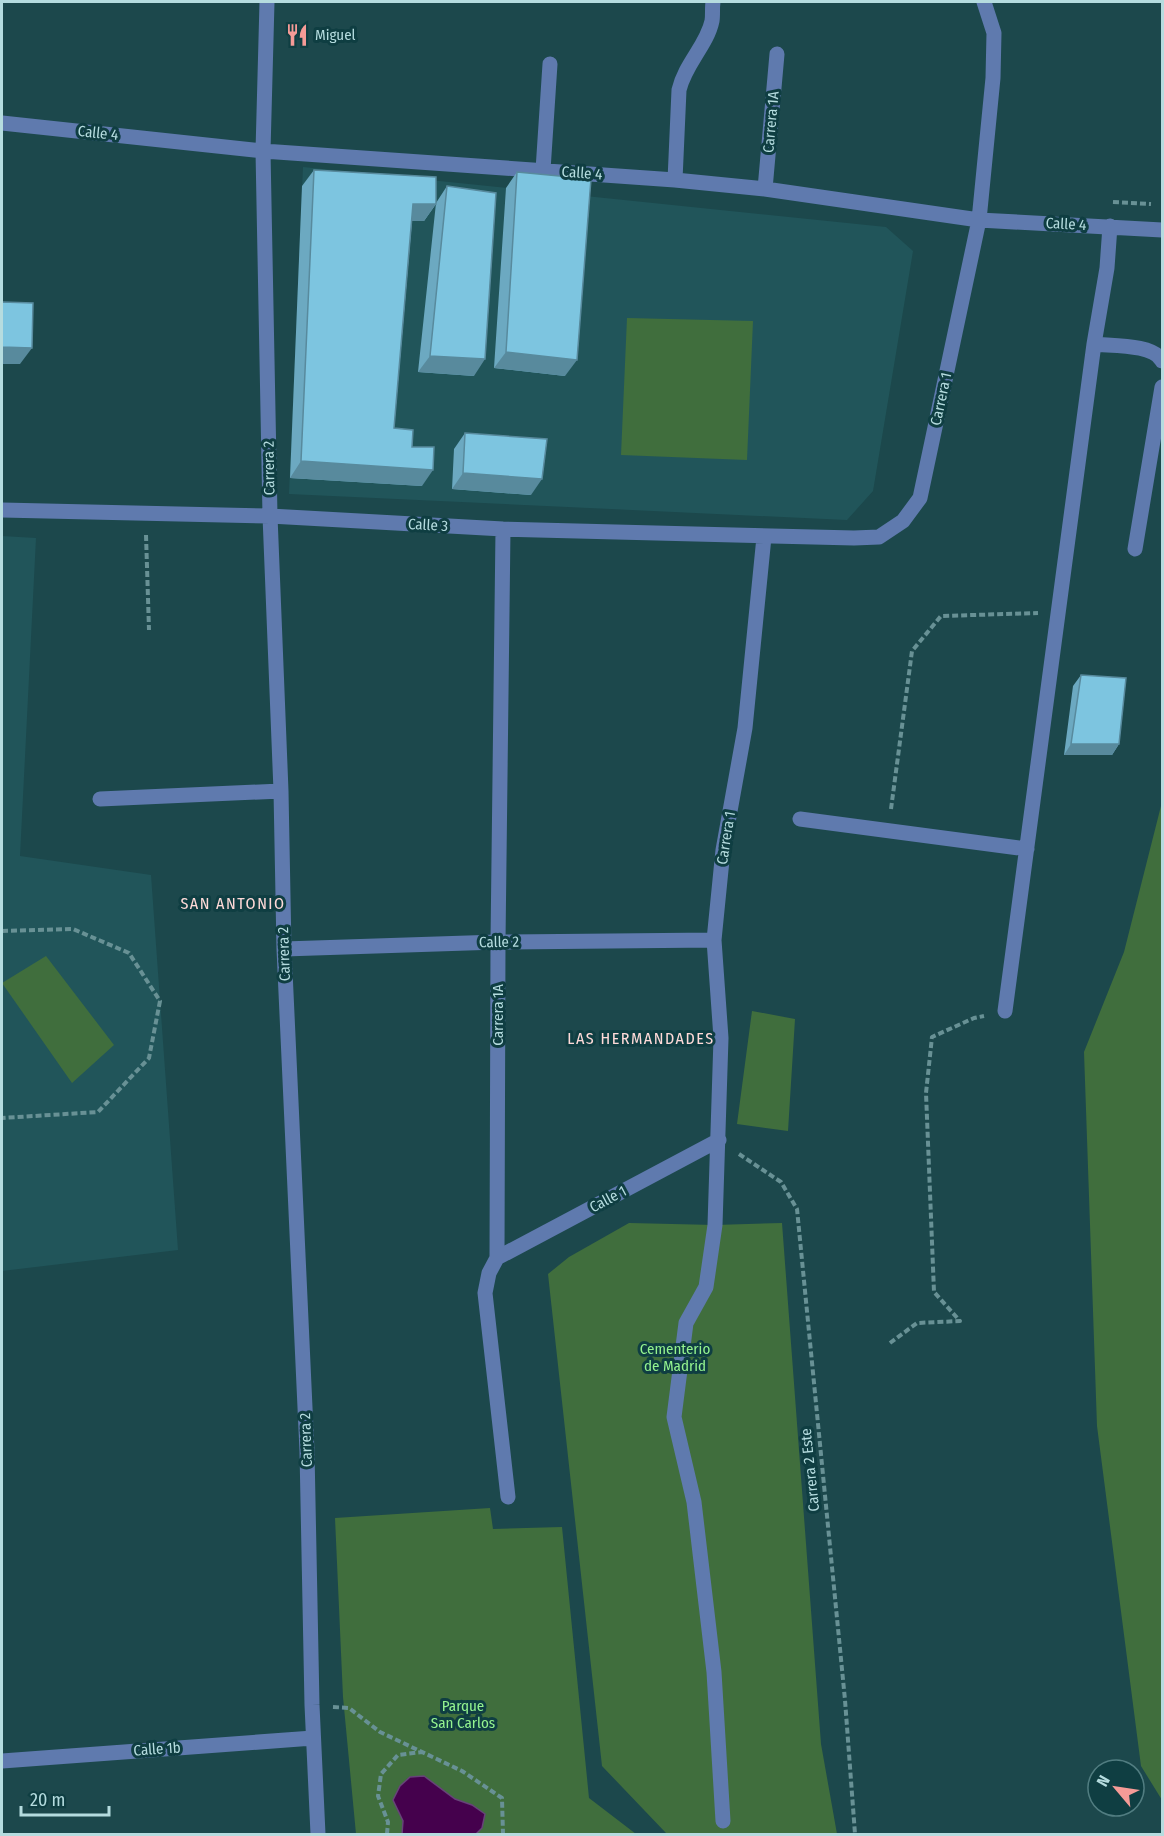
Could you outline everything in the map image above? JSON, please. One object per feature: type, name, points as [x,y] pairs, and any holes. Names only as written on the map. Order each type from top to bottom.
[{"type":"street","name":"Carrera 2","points":[[267,2],[263,151],[270,516],[281,791],[284,949],[307,1451],[312,1705],[318,1834]]},
{"type":"street","points":[[675,180],[679,90],[682,76],[708,33],[712,20],[712,2]]},
{"type":"street","name":"Carrera 1","points":[[854,538],[879,537],[903,521],[920,498],[979,220],[994,33],[984,2]]},
{"type":"street","name":"Carrera 1A","points":[[765,189],[777,54]]},
{"type":"street","points":[[543,170],[550,64]]},
{"type":"street","name":"Calle 4","points":[[2,123],[263,151],[675,180],[765,189],[979,220],[1162,230]]},
{"type":"street","points":[[1005,1011],[1094,344],[1107,268],[1110,226]]},
{"type":"street","points":[[1094,344],[1148,349],[1161,357],[1162,361]]},
{"type":"street","points":[[1135,549],[1162,387]]},
{"type":"street","name":"Calle 3","points":[[2,510],[270,516],[503,529],[854,538]]},
{"type":"street","name":"Carrera 1A","points":[[503,529],[497,1258],[489,1273],[485,1293],[508,1497]]},
{"type":"street","name":"Carrera 1","points":[[723,1821],[714,1672],[694,1502],[674,1417],[686,1323],[706,1287],[715,1225],[721,1038],[714,940],[723,850],[745,728],[764,537]]},
{"type":"street","points":[[100,799],[281,791]]},
{"type":"street","points":[[800,819],[1027,849]]},
{"type":"street","name":"Calle 2","points":[[284,949],[498,942],[714,940]]},
{"type":"street","name":"Calle 1","points":[[497,1258],[719,1140]]},
{"type":"street","name":"Calle 1b","points":[[2,1761],[313,1738]]},
{"type":"path","points":[[146,514],[149,630]]},
{"type":"path","points":[[888,830],[912,651],[941,616],[1058,612]]},
{"type":"path","points":[[2,931],[73,929],[129,953],[160,1001],[149,1058],[98,1112],[2,1118]]},
{"type":"path","points":[[890,1342],[917,1323],[960,1321],[934,1292],[926,1093],[933,1037],[974,1018],[1005,1011]]},
{"type":"path","name":"Carrera 2 Este","points":[[719,1140],[782,1182],[797,1209],[855,1834]]},
{"type":"path","points":[[312,1705],[349,1708],[380,1732],[462,1771],[502,1798],[503,1832],[497,1834]]},
{"type":"path","points":[[387,1834],[388,1822],[378,1796],[381,1774],[398,1755],[423,1752]]},
{"type":"shaded area","points":[[303,167],[886,227],[913,251],[873,491],[847,520],[289,494]]},
{"type":"shaded area","points":[[2,536],[36,538],[20,856],[151,875],[178,1250],[2,1271]]},
{"type":"shaded area","points":[[424,1776],[455,1799],[472,1805],[485,1814],[482,1828],[476,1834],[402,1834],[403,1821],[393,1800],[400,1786],[410,1777]]},
{"type":"green space","points":[[627,318],[753,321],[747,460],[621,455]]},
{"type":"green space","points":[[1162,802],[1162,1800],[1146,1774],[1146,1758],[1140,1758],[1097,1426],[1084,1052],[1124,952]]},
{"type":"green space","points":[[46,956],[114,1045],[72,1083],[2,983]]},
{"type":"green space","points":[[752,1011],[795,1019],[788,1131],[737,1124]]},
{"type":"green space","name":"Cementerio de Madrid","points":[[629,1223],[715,1225],[782,1223],[821,1744],[837,1834],[666,1833],[602,1766],[548,1274],[569,1257]]},
{"type":"green space","name":"Parque San Carlos","points":[[490,1508],[493,1529],[562,1527],[589,1798],[636,1834],[356,1834],[343,1697],[335,1518]]},
{"type":"building","points":[[314,170],[436,177],[436,204],[413,204],[394,428],[413,430],[412,447],[434,447],[433,470],[301,461]]},
{"type":"building","points":[[517,172],[591,179],[577,360],[506,352]]},
{"type":"building","points":[[447,186],[496,193],[485,359],[430,356]]},
{"type":"building","points":[[2,302],[33,303],[32,348],[2,347]]},
{"type":"building","points":[[465,433],[547,439],[542,479],[463,473]]},
{"type":"building","points":[[1081,675],[1126,678],[1119,744],[1071,744]]},
{"type":"place","name":"Miguel","points":[[297,35]]},
{"type":"district","name":"SAN ANTONIO","points":[[233,903]]},
{"type":"district","name":"LAS HERMANDADES","points":[[641,1038]]}]
